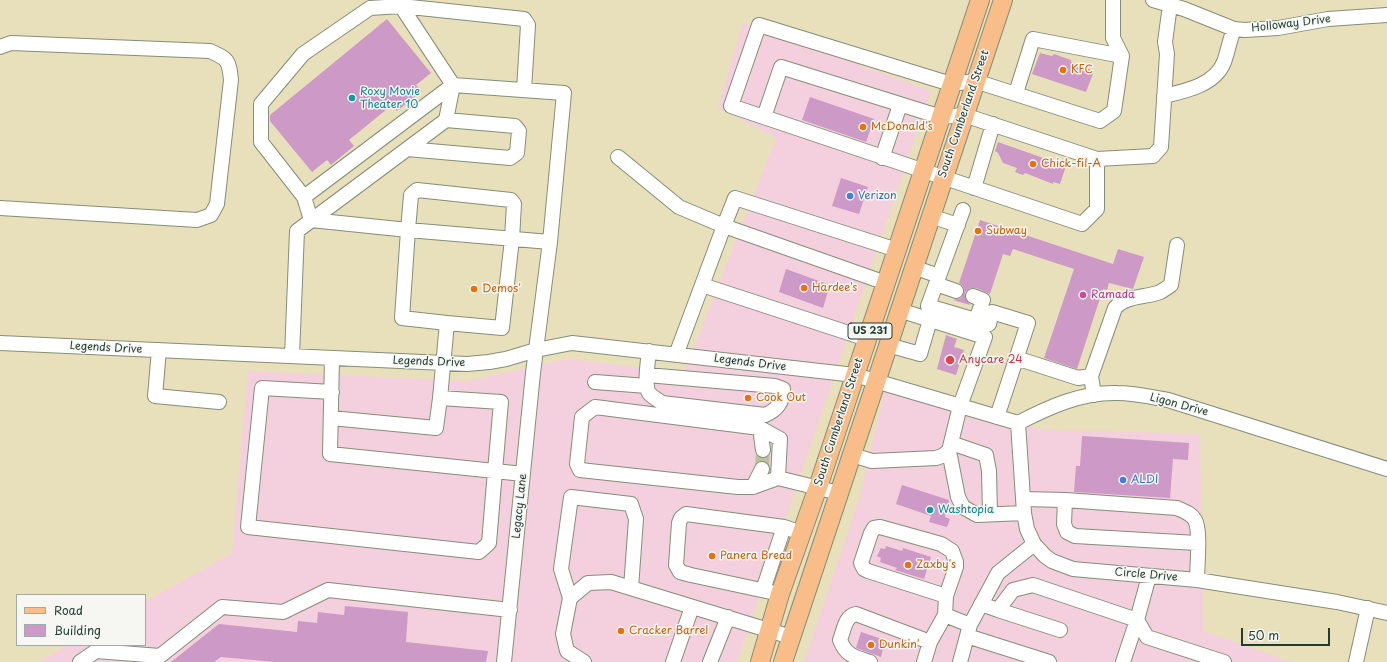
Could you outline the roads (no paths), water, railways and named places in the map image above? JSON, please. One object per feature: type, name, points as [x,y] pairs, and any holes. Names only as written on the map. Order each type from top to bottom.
[{"type":"main road","name":"South Cumberland Street","points":[[760,662],[770,630],[772,592],[802,533],[980,0]]},
{"type":"main road","name":"South Cumberland Street","points":[[783,662],[840,493],[913,267],[1003,0]]},
{"type":"street","points":[[1097,159],[1097,209],[1082,224],[923,172],[731,106],[759,25],[951,84],[975,81],[1100,121],[1114,111],[1122,56],[1113,38],[1113,0]]},
{"type":"street","name":"Holloway Drive","points":[[1153,0],[1234,29],[1245,30],[1263,29],[1328,19],[1387,15]]},
{"type":"street","points":[[764,117],[781,67],[942,117],[964,115],[1097,159],[1153,156],[1161,147],[1167,54],[1165,42],[1170,5]]},
{"type":"street","points":[[401,6],[453,85],[446,120]]},
{"type":"street","points":[[304,197],[453,85],[524,90],[528,25],[524,19],[401,6],[370,8],[303,54],[261,104],[262,142],[304,197],[311,220]]},
{"type":"street","points":[[1164,96],[1182,92],[1206,83],[1219,72],[1224,62],[1234,29]]},
{"type":"street","points":[[1016,93],[1033,38],[1122,56]]},
{"type":"street","points":[[0,47],[11,43],[210,51],[223,57],[230,65],[231,80],[217,204],[211,215],[197,220],[0,208]]},
{"type":"street","name":"Legacy Lane","points":[[504,662],[536,350],[550,242],[564,93],[524,90]]},
{"type":"street","points":[[882,158],[900,105]]},
{"type":"street","points":[[292,356],[297,231],[311,220],[446,120],[515,126],[519,131],[517,153],[510,158],[407,149]]},
{"type":"street","points":[[974,188],[993,124]]},
{"type":"street","points":[[618,157],[679,207],[724,226],[886,283]]},
{"type":"street","points":[[417,190],[511,200],[514,204],[512,239],[502,328],[402,318],[411,195],[417,190]]},
{"type":"street","points":[[676,355],[735,198],[897,250]]},
{"type":"street","points":[[963,210],[928,306],[983,327]]},
{"type":"street","points":[[930,216],[958,225]]},
{"type":"street","points":[[311,220],[550,242]]},
{"type":"street","points":[[1094,395],[1091,376],[1115,308],[1119,303],[1160,292],[1171,285],[1177,245]]},
{"type":"street","points":[[913,267],[956,291]]},
{"type":"street","points":[[702,285],[867,339]]},
{"type":"street","points":[[973,296],[983,300],[983,327]]},
{"type":"street","points":[[899,310],[930,320],[983,327]]},
{"type":"street","points":[[997,417],[1028,323],[992,312],[983,327],[960,406],[950,447],[958,497],[963,507],[977,515],[1024,513]]},
{"type":"street","points":[[888,345],[920,354],[930,320]]},
{"type":"street","points":[[331,418],[436,428],[447,323]]},
{"type":"street","name":"Legends Drive","points":[[0,343],[467,364],[506,359],[536,350],[572,343],[855,375]]},
{"type":"street","points":[[159,350],[155,396],[219,402]]},
{"type":"street","points":[[595,382],[647,380],[718,381],[775,386],[783,389],[783,395],[775,408],[764,415],[662,403],[650,393],[647,380],[649,352]]},
{"type":"street","points":[[332,358],[330,454],[523,474]]},
{"type":"street","points":[[1016,358],[1078,378],[1091,376]]},
{"type":"street","points":[[855,375],[1018,423]]},
{"type":"street","points":[[332,392],[262,388],[248,527],[479,552],[489,543],[501,402],[440,398]]},
{"type":"street","name":"Ligon Drive","points":[[1018,423],[1058,404],[1083,396],[1116,393],[1131,394],[1168,400],[1387,469]]},
{"type":"street","points":[[778,478],[780,439],[760,428],[595,407],[582,417],[577,464],[580,470],[738,488],[753,487],[778,478],[840,493]]},
{"type":"street","name":"Circle Drive","points":[[1018,423],[1024,513],[1027,529],[1034,544],[1045,556],[1061,565],[1073,569],[1197,580],[1337,602],[1387,612]]},
{"type":"street","points":[[760,428],[763,450]]},
{"type":"street","points":[[852,455],[872,461],[936,458],[942,456],[950,447]]},
{"type":"street","points":[[950,447],[986,455],[989,471],[990,514]]},
{"type":"street","points":[[753,487],[762,469]]},
{"type":"street","points":[[584,662],[567,652],[563,634],[570,598],[562,569],[571,497],[631,504],[636,519],[631,588]]},
{"type":"street","points":[[1023,499],[1065,500],[1176,508],[1187,512],[1195,520],[1198,531],[1197,580]]},
{"type":"street","points":[[1065,500],[1064,524],[1067,532],[1075,536],[1197,542]]},
{"type":"street","points":[[784,527],[772,592],[691,575],[680,572],[676,566],[679,523],[681,518],[686,514],[784,527],[802,533]]},
{"type":"street","points":[[924,662],[930,642],[945,615],[946,596],[956,567],[956,562],[952,551],[941,544],[880,527],[874,528],[861,563],[864,569],[946,596]]},
{"type":"street","points":[[960,662],[968,631],[998,573],[1034,544]]},
{"type":"street","points":[[1123,662],[1150,576]]},
{"type":"street","points":[[570,598],[588,582],[611,582],[791,637]]},
{"type":"street","points":[[998,610],[1013,590],[1033,585],[1137,620],[1148,637],[1224,662]]},
{"type":"street","points":[[80,662],[96,651],[160,656],[222,607],[283,612],[328,590],[510,610]]},
{"type":"street","points":[[981,604],[1060,630]]},
{"type":"street","points":[[673,662],[692,607]]},
{"type":"street","points":[[1356,662],[1368,608]]},
{"type":"street","points":[[870,662],[852,656],[846,652],[840,640],[848,617],[851,615],[856,614],[930,642]]},
{"type":"street","points":[[945,615],[968,631],[1049,662]]},
{"type":"street","points":[[710,662],[728,617]]},
{"type":"tunnel","points":[[762,469],[763,450]]},
{"type":"place","name":"KFC","points":[[1063,70]]},
{"type":"place","name":"Roxy Movie Theater 10","points":[[352,98]]},
{"type":"place","name":"McDonald's","points":[[863,127]]},
{"type":"place","name":"Chick-fil-A","points":[[1033,164]]},
{"type":"place","name":"Verizon","points":[[850,196]]},
{"type":"place","name":"Subway","points":[[978,231]]},
{"type":"place","name":"Hardee's","points":[[804,288]]},
{"type":"place","name":"Demos'","points":[[474,289]]},
{"type":"place","name":"Ramada","points":[[1083,295]]},
{"type":"place","name":"Anycare 24","points":[[950,360]]},
{"type":"place","name":"Cook Out","points":[[748,398]]},
{"type":"place","name":"ALDI","points":[[1123,480]]},
{"type":"place","name":"Washtopia","points":[[930,510]]},
{"type":"place","name":"Panera Bread","points":[[712,556]]},
{"type":"place","name":"Zaxby's","points":[[908,565]]},
{"type":"place","name":"Cracker Barrel","points":[[621,631]]},
{"type":"place","name":"Dunkin'","points":[[871,645]]}]
